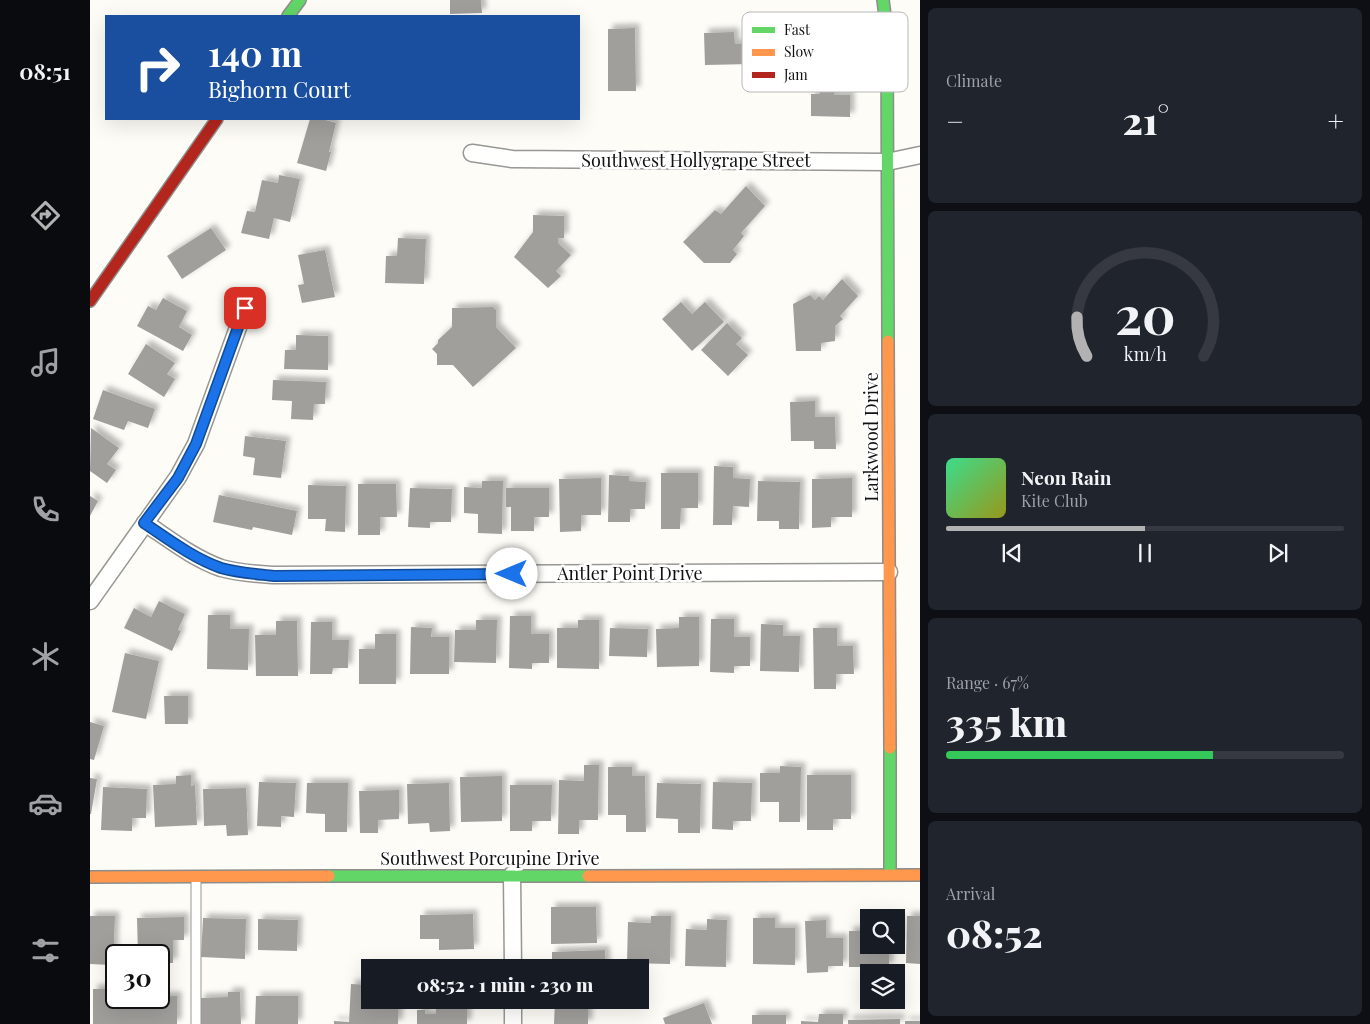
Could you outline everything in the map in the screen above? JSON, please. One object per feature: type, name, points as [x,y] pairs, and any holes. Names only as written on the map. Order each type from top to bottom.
[{"type":"street","points":[[289,15],[300,0]]},
{"type":"street","name":"Larkwood Drive","points":[[887,92],[890,874]]},
{"type":"street","points":[[90,301],[216,120]]},
{"type":"street","name":"Southwest Hollygrape Street","points":[[472,153],[512,159],[887,162],[920,155]]},
{"type":"street","points":[[90,601],[178,478],[196,444],[245,308]]},
{"type":"street","name":"Antler Point Drive","points":[[144,523],[187,551],[221,568],[274,576],[889,572]]},
{"type":"street","name":"Southwest Porcupine Drive","points":[[90,877],[920,874]]},
{"type":"street","points":[[512,875],[513,959]]},
{"type":"street","points":[[513,1009],[513,1024]]},
{"type":"lane","points":[[196,876],[196,1024]]},
{"type":"building","points":[[450,0],[481,0],[482,13],[450,14]]},
{"type":"building","points":[[635,28],[636,91],[608,91],[608,29]]},
{"type":"building","points":[[734,32],[735,44],[742,44],[742,64],[705,65],[704,33]]},
{"type":"building","points":[[820,92],[834,92],[834,95],[850,95],[850,117],[811,116],[811,94],[820,94]]},
{"type":"building","points":[[310,120],[326,120],[336,123],[326,171],[297,163]]},
{"type":"building","points":[[279,175],[300,179],[290,222],[274,218],[269,239],[241,233],[247,211],[255,212],[262,180],[278,183]]},
{"type":"building","points":[[746,186],[765,206],[741,233],[744,236],[733,250],[737,254],[730,263],[704,263],[683,242],[715,210],[721,214]]},
{"type":"building","points":[[533,215],[564,216],[564,238],[558,238],[558,243],[571,255],[556,271],[561,276],[548,288],[514,257],[533,232]]},
{"type":"building","points":[[211,228],[226,250],[182,279],[167,256]]},
{"type":"building","points":[[398,238],[426,239],[424,284],[385,283],[386,256],[397,256]]},
{"type":"building","points":[[325,250],[335,297],[302,303],[298,285],[304,284],[298,255]]},
{"type":"building","points":[[842,279],[858,296],[840,316],[843,319],[835,326],[835,341],[821,343],[821,351],[796,351],[793,304],[810,295],[815,300],[819,296],[823,300]]},
{"type":"building","points":[[163,298],[187,311],[179,327],[192,335],[183,351],[137,326],[148,306],[156,310]]},
{"type":"building","points":[[681,302],[692,314],[705,302],[724,322],[692,351],[662,319]]},
{"type":"building","points":[[493,307],[496,310],[496,327],[516,348],[473,387],[453,365],[437,365],[437,354],[432,349],[438,343],[438,340],[452,327],[452,308]]},
{"type":"building","points":[[727,323],[742,338],[736,344],[748,355],[728,376],[701,350]]},
{"type":"building","points":[[296,335],[328,336],[328,370],[284,369],[285,350],[296,350]]},
{"type":"building","points":[[146,344],[175,363],[167,374],[175,379],[164,397],[128,374]]},
{"type":"building","points":[[273,380],[326,382],[325,404],[314,404],[313,420],[291,419],[292,401],[272,400]]},
{"type":"building","points":[[103,390],[155,409],[148,428],[128,421],[124,430],[93,419]]},
{"type":"building","points":[[815,401],[815,417],[835,417],[836,449],[814,449],[814,441],[791,441],[790,402]]},
{"type":"building","points":[[91,428],[119,448],[107,464],[116,470],[107,483],[90,471]]},
{"type":"building","points":[[245,436],[286,441],[281,478],[253,475],[255,458],[243,456]]},
{"type":"building","points":[[714,466],[733,467],[733,478],[750,479],[749,507],[733,506],[732,525],[713,525]]},
{"type":"building","points":[[661,473],[698,473],[698,508],[681,508],[680,529],[661,529]]},
{"type":"building","points":[[609,475],[629,476],[629,481],[646,482],[645,509],[630,509],[630,522],[608,522]]},
{"type":"building","points":[[601,478],[601,515],[581,515],[581,531],[560,532],[559,479]]},
{"type":"building","points":[[852,478],[852,517],[831,517],[831,527],[812,528],[812,479]]},
{"type":"building","points":[[482,481],[503,481],[502,534],[478,533],[478,514],[464,513],[464,487],[482,488]]},
{"type":"building","points":[[758,481],[800,482],[799,529],[779,529],[779,521],[757,521]]},
{"type":"building","points":[[358,484],[396,484],[397,517],[380,517],[380,535],[358,535]]},
{"type":"building","points":[[308,485],[346,486],[345,532],[325,531],[326,519],[308,519]]},
{"type":"building","points":[[410,488],[452,489],[451,522],[430,522],[430,528],[408,527]]},
{"type":"building","points":[[506,488],[549,488],[549,517],[534,517],[534,531],[511,531],[511,507],[506,507]]},
{"type":"building","points":[[219,495],[297,511],[292,535],[253,527],[252,530],[213,522]]},
{"type":"building","points":[[90,496],[98,501],[90,516]]},
{"type":"building","points":[[159,601],[185,614],[178,630],[181,631],[172,651],[124,628],[134,608],[151,617]]},
{"type":"building","points":[[208,615],[230,615],[230,629],[249,629],[248,670],[207,669]]},
{"type":"building","points":[[510,616],[531,616],[531,634],[549,634],[549,663],[532,663],[532,669],[509,668]]},
{"type":"building","points":[[679,617],[699,617],[699,666],[657,667],[656,629],[679,628]]},
{"type":"building","points":[[711,619],[734,619],[734,637],[750,637],[750,666],[734,666],[734,673],[710,672]]},
{"type":"building","points":[[476,620],[497,620],[496,663],[454,662],[455,630],[476,630]]},
{"type":"building","points":[[578,620],[599,620],[599,669],[557,668],[557,628],[578,628]]},
{"type":"building","points":[[276,621],[297,621],[298,676],[256,676],[255,635],[276,635]]},
{"type":"building","points":[[311,622],[332,622],[332,640],[349,640],[348,668],[333,668],[332,674],[310,674]]},
{"type":"building","points":[[761,624],[783,625],[783,636],[800,636],[799,672],[760,671]]},
{"type":"building","points":[[411,627],[432,628],[431,637],[449,637],[449,674],[410,674]]},
{"type":"building","points":[[610,628],[648,629],[647,657],[609,656]]},
{"type":"building","points":[[813,628],[837,628],[837,646],[853,646],[854,674],[836,674],[836,689],[814,689]]},
{"type":"building","points":[[375,634],[396,634],[396,684],[359,684],[359,649],[375,649]]},
{"type":"building","points":[[125,653],[159,661],[146,719],[112,712]]},
{"type":"building","points":[[164,696],[188,696],[188,724],[165,724]]},
{"type":"building","points":[[90,722],[104,726],[94,760],[90,759]]},
{"type":"building","points":[[584,765],[599,765],[598,820],[579,820],[579,834],[558,834],[559,780],[584,781]]},
{"type":"building","points":[[780,766],[801,767],[800,822],[779,822],[779,802],[760,802],[760,773],[780,773]]},
{"type":"building","points":[[608,767],[632,767],[632,776],[645,776],[646,832],[626,832],[626,815],[608,815]]},
{"type":"building","points":[[191,775],[191,786],[195,785],[197,825],[155,827],[153,785],[176,784],[176,776]]},
{"type":"building","points":[[807,775],[851,775],[851,819],[833,819],[833,830],[807,830]]},
{"type":"building","points":[[502,776],[502,821],[461,822],[460,777]]},
{"type":"building","points":[[90,778],[97,779],[91,814],[90,814]]},
{"type":"building","points":[[259,782],[296,783],[294,817],[281,816],[281,827],[257,826]]},
{"type":"building","points":[[713,782],[752,783],[751,821],[733,821],[733,830],[712,829]]},
{"type":"building","points":[[307,783],[348,783],[347,832],[325,832],[325,814],[306,813]]},
{"type":"building","points":[[449,783],[450,831],[430,832],[429,823],[408,824],[407,784]]},
{"type":"building","points":[[657,783],[701,784],[700,833],[678,833],[678,819],[656,818]]},
{"type":"building","points":[[510,785],[552,785],[551,821],[532,821],[532,831],[510,831]]},
{"type":"building","points":[[103,787],[147,789],[146,818],[132,818],[132,831],[101,830]]},
{"type":"building","points":[[246,788],[248,835],[227,836],[226,825],[204,826],[203,789]]},
{"type":"building","points":[[399,790],[399,819],[378,820],[378,833],[360,833],[359,791]]},
{"type":"building","points":[[551,907],[596,907],[597,943],[551,944]]},
{"type":"building","points":[[473,914],[474,949],[439,950],[439,939],[420,939],[420,915]]},
{"type":"building","points":[[90,916],[115,916],[114,944],[105,944],[105,965],[90,964]]},
{"type":"building","points":[[651,916],[671,916],[670,964],[649,964],[649,959],[627,959],[628,922],[651,923]]},
{"type":"building","points":[[907,916],[920,916],[920,964],[906,963]]},
{"type":"building","points":[[184,917],[184,940],[173,940],[173,963],[170,963],[170,944],[138,944],[137,918]]},
{"type":"building","points":[[203,918],[246,919],[245,959],[201,957]]},
{"type":"building","points":[[753,918],[775,918],[775,928],[795,928],[795,965],[753,964]]},
{"type":"building","points":[[258,919],[298,920],[297,951],[258,950]]},
{"type":"building","points":[[707,919],[727,920],[726,967],[685,966],[686,929],[707,930]]},
{"type":"building","points":[[826,920],[826,938],[843,938],[843,966],[828,966],[828,972],[807,973],[805,921]]},
{"type":"building","points":[[849,931],[860,931],[860,954],[889,954],[889,964],[860,964],[860,967],[849,967]]},
{"type":"building","points":[[605,950],[606,959],[552,959],[552,952]]},
{"type":"building","points":[[351,984],[361,985],[361,1009],[399,1009],[398,1024],[334,1024],[334,1021],[349,1022]]},
{"type":"building","points":[[93,989],[105,989],[105,1009],[170,1009],[170,996],[177,996],[177,1024],[93,1024]]},
{"type":"building","points":[[228,992],[240,992],[241,1024],[200,1024],[200,998],[228,997]]},
{"type":"building","points":[[256,996],[298,996],[298,1024],[255,1024]]},
{"type":"building","points":[[704,1003],[712,1024],[665,1024],[663,1018]]},
{"type":"building","points":[[436,1009],[467,1009],[467,1024],[417,1024],[417,1010],[425,1010],[425,1014],[436,1014]]},
{"type":"building","points":[[555,1009],[588,1009],[588,1024],[554,1024]]},
{"type":"building","points":[[819,1014],[843,1014],[843,1024],[801,1024],[801,1021],[818,1022]]},
{"type":"building","points":[[752,1015],[786,1015],[786,1024],[752,1024]]},
{"type":"building","points":[[900,1019],[900,1024],[848,1024],[848,1020]]},
{"type":"building","points":[[905,1021],[920,1021],[920,1024],[905,1024]]},
{"type":"traffic: fast","points":[[289,15],[300,0]]},
{"type":"traffic: fast","points":[[883,0],[885,12]]},
{"type":"traffic: fast","points":[[887,92],[888,341]]},
{"type":"traffic: fast","points":[[890,748],[890,874]]},
{"type":"traffic: fast","points":[[329,876],[588,876]]},
{"type":"traffic: slow","points":[[888,341],[890,748]]},
{"type":"traffic: slow","points":[[588,876],[920,875]]},
{"type":"traffic: slow","points":[[90,877],[329,876]]},
{"type":"traffic: jam","points":[[90,301],[216,120]]},
{"type":"route","points":[[245,308],[196,444],[178,478],[144,523],[187,551],[221,568],[247,573],[274,576],[512,574]]}]
